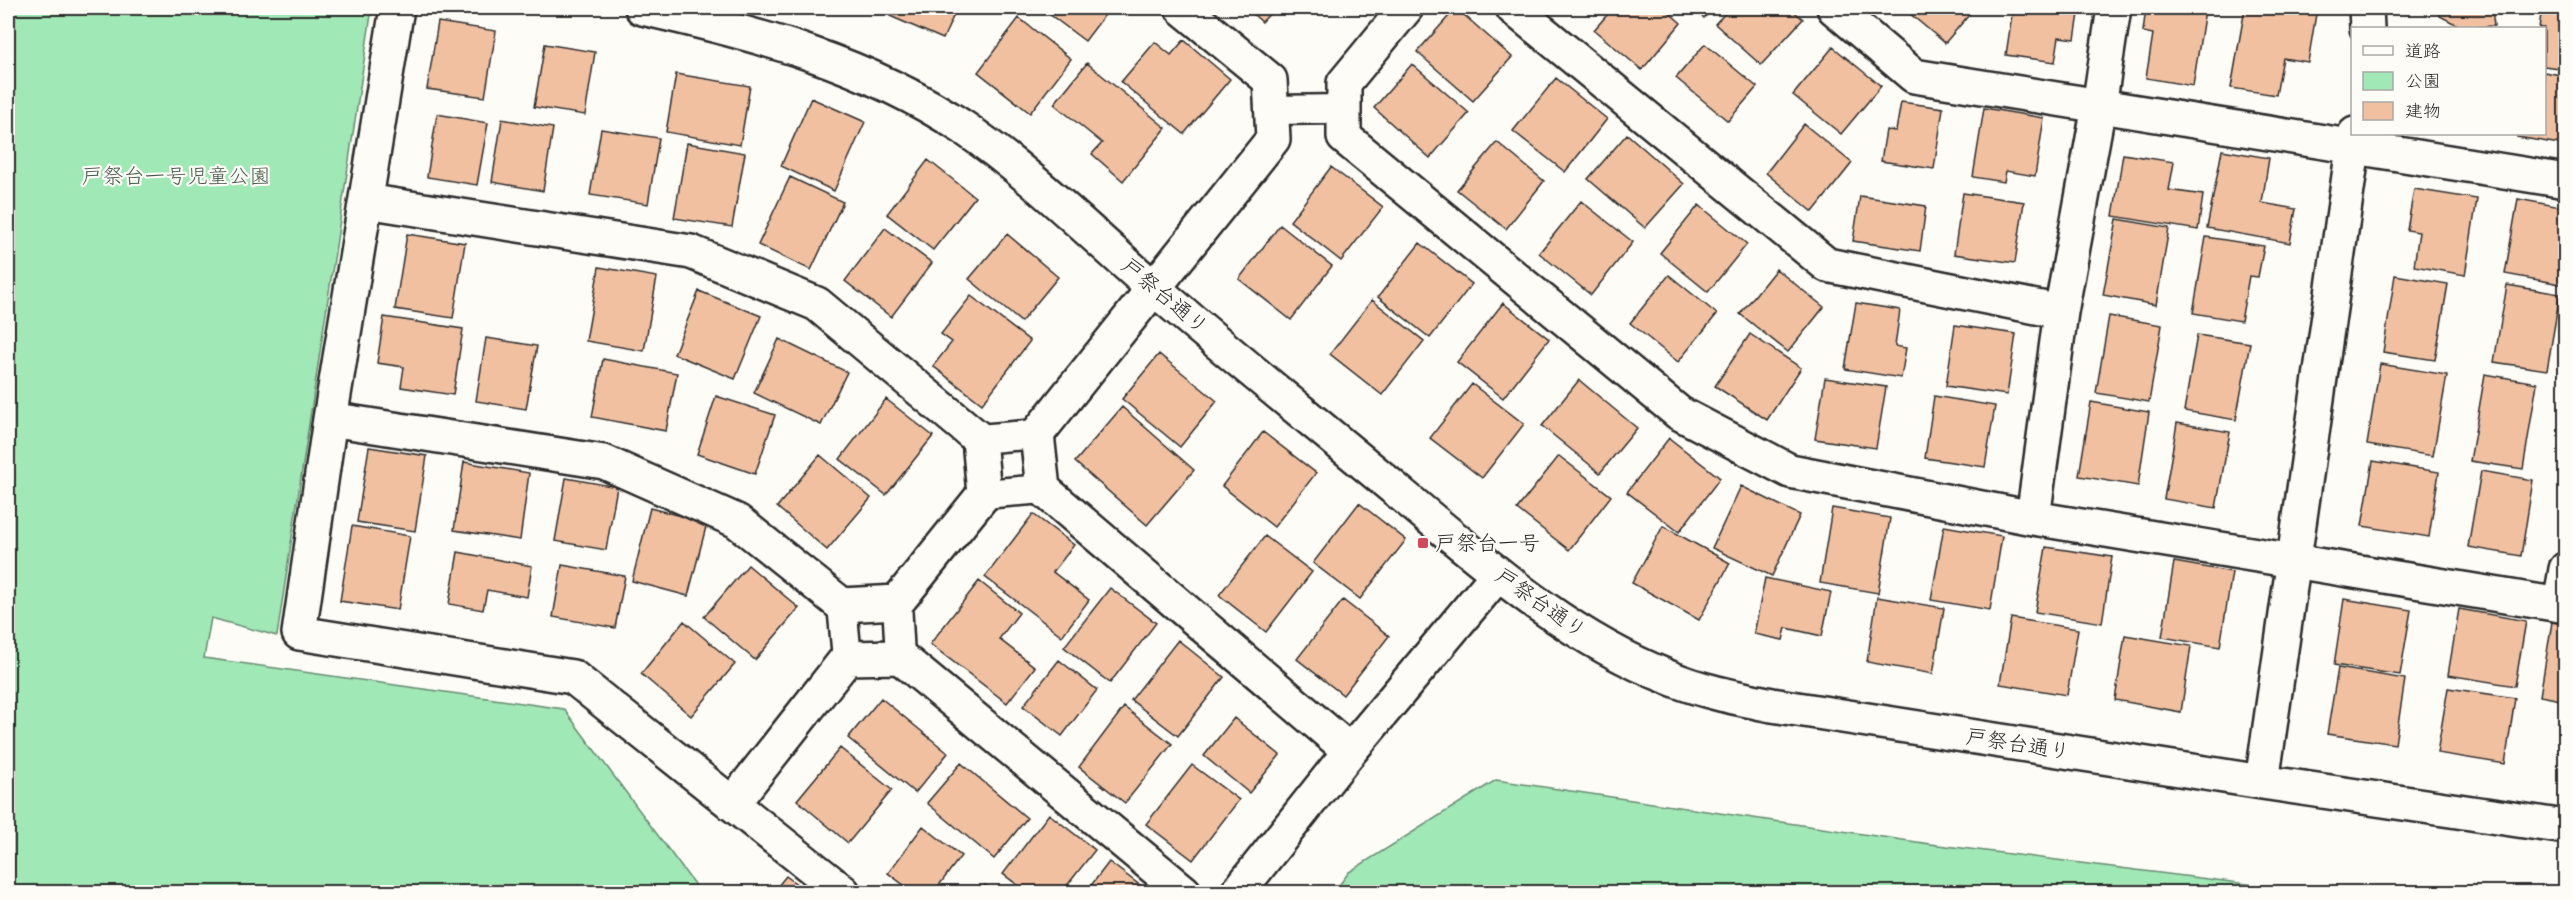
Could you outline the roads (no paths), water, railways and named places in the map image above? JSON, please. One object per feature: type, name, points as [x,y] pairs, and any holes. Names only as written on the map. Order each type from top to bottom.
[{"type":"street","points":[[397,8],[330,419],[299,633],[573,676],[843,892]]},
{"type":"street","name":"戸祭台通り","points":[[642,8],[750,33],[810,51],[909,96],[961,126],[1008,160],[1153,288],[1498,574],[1600,645],[1645,668],[1701,689],[1772,705],[2262,783],[2565,827]]},
{"type":"street","points":[[1182,8],[1270,80],[1273,138],[1037,434],[1043,489],[1350,751]]},
{"type":"street","points":[[1406,8],[1344,83],[1344,137],[1679,413],[1790,471],[2033,518],[2563,605],[2565,569]]},
{"type":"street","points":[[1513,8],[1827,265],[2061,312]]},
{"type":"street","points":[[1834,8],[1914,76],[2099,106],[2354,141],[2565,181]]},
{"type":"street","points":[[2033,518],[2061,312],[2099,106],[2114,8]]},
{"type":"street","points":[[2366,8],[2367,27]]},
{"type":"street","points":[[1272,110],[1344,109]]},
{"type":"street","points":[[2262,783],[2354,141]]},
{"type":"street","points":[[366,201],[691,252],[817,304],[979,439],[1037,434]]},
{"type":"street","points":[[330,419],[604,462],[737,521],[842,605],[897,602]]},
{"type":"street","points":[[900,657],[897,602],[984,494],[979,439]]},
{"type":"street","points":[[984,494],[1043,489]]},
{"type":"street","points":[[1238,892],[1350,751],[1498,574]]},
{"type":"street","points":[[732,804],[847,658],[842,605]]},
{"type":"street","points":[[847,658],[900,657],[1184,892]]},
{"type":"place","name":"戸祭台一号","points":[[1423,543]]},
{"type":"park label","name":"戸祭台一号児童公園","points":[[176,176]]}]
